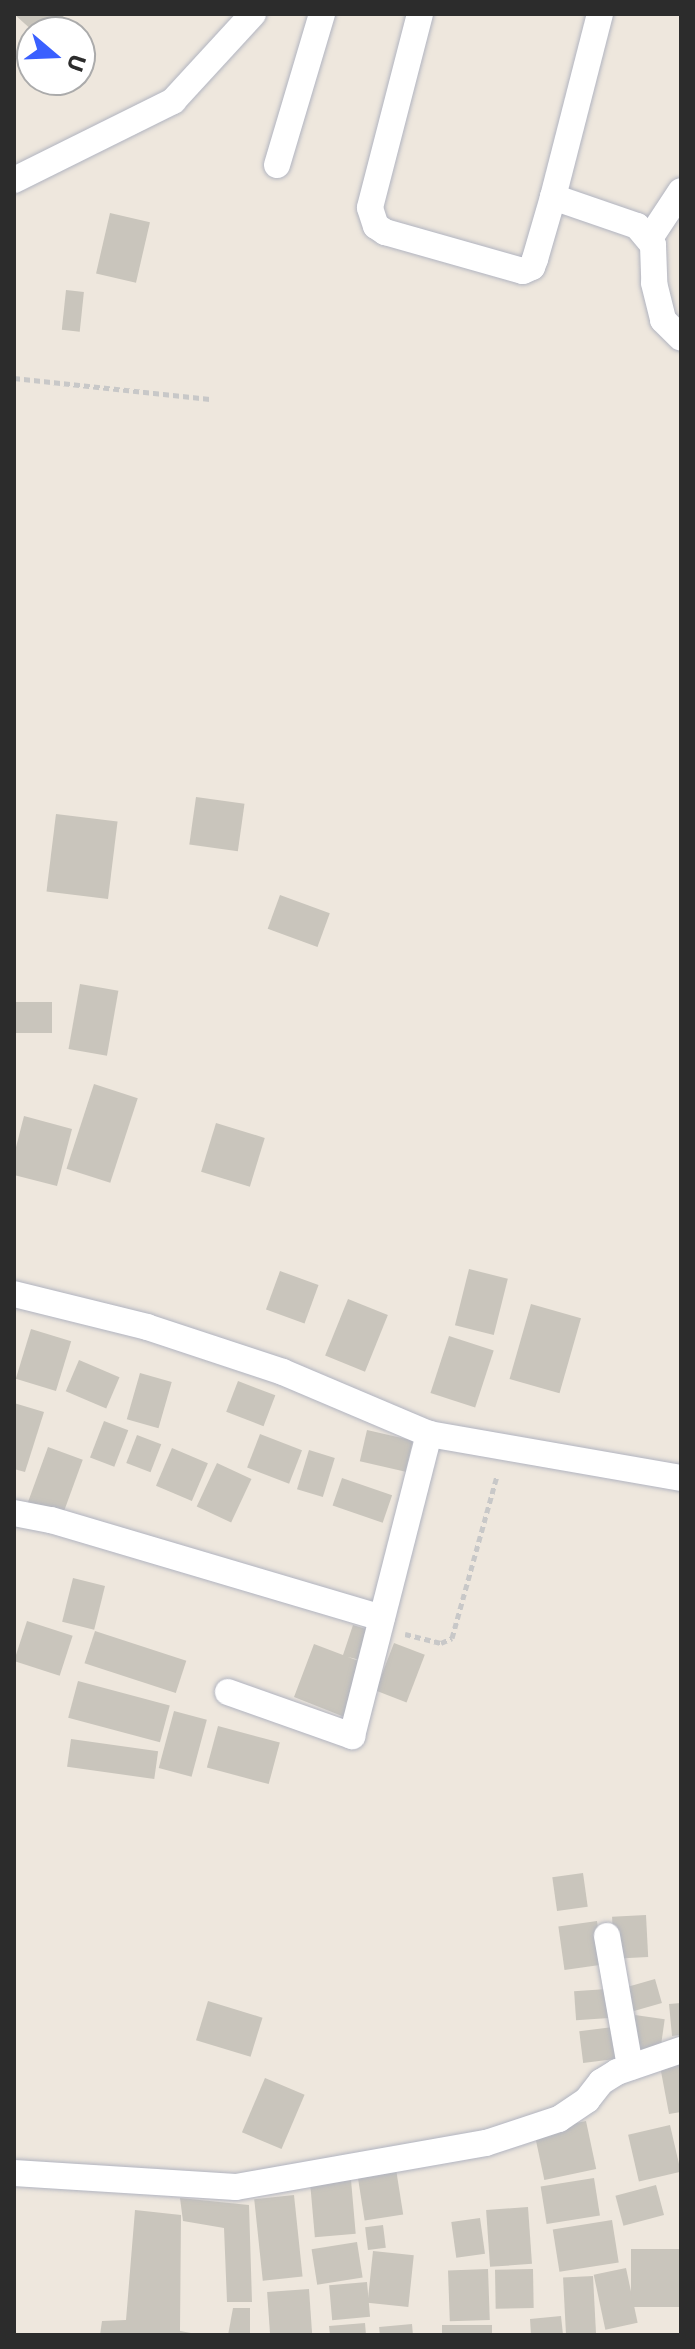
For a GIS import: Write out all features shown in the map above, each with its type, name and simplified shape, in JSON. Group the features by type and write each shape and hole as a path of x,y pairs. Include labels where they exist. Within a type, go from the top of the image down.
{"street":[{"path":"14,180 173,101 253,14"},
{"path":"277,165 322,14"},
{"path":"420,14 370,208 376,226 385,232 523,271 532,267 535,259 600,14"},
{"path":"650,238 681,191"},
{"path":"553,197 637,226 650,238 654,283 663,320 681,338"},
{"path":"14,1294 147,1327 283,1372 429,1434 681,1478"},
{"path":"228,1692 352,1736 429,1434"},
{"path":"14,1513 51,1520 381,1622"},
{"path":"607,1936 630,2067"},
{"path":"14,2173 116,2182 236,2187 486,2143 559,2119 587,2100 601,2082 630,2067 681,2050"}],"path":[{"path":"14,378 210,399"},
{"path":"381,1622 441,1643 452,1638 505,1448"}],"building":[{"path":"14,14 63,16 16,16"},
{"path":"110,213 150,222 136,283 96,273"},
{"path":"66,290 84,292 80,332 62,330"},
{"path":"196,797 245,804 238,851 189,845"},
{"path":"56,814 118,822 108,899 46,891"},
{"path":"280,895 330,913 317,947 268,929"},
{"path":"80,984 118,991 107,1056 69,1049"},
{"path":"16,1002 52,1002 52,1033 16,1033"},
{"path":"94,1084 138,1098 110,1183 66,1169"},
{"path":"24,1116 72,1129 57,1186 14,1175 14,1155"},
{"path":"216,1123 265,1138 250,1187 201,1172"},
{"path":"469,1269 508,1279 494,1335 455,1325"},
{"path":"280,1271 319,1285 305,1324 266,1310"},
{"path":"348,1299 388,1315 365,1372 325,1356"},
{"path":"531,1304 581,1318 559,1393 510,1379"},
{"path":"31,1329 71,1341 56,1391 16,1379"},
{"path":"449,1336 494,1351 475,1408 430,1393"},
{"path":"79,1360 120,1377 106,1408 66,1391"},
{"path":"140,1373 172,1382 158,1428 127,1419"},
{"path":"238,1381 275,1395 264,1426 226,1412"},
{"path":"14,1403 44,1412 25,1472 14,1469"},
{"path":"104,1421 128,1430 114,1467 90,1457"},
{"path":"367,1430 413,1441 406,1472 360,1461"},
{"path":"260,1434 302,1450 289,1484 247,1468"},
{"path":"137,1435 161,1444 151,1472 126,1463"},
{"path":"48,1447 83,1460 62,1516 27,1503"},
{"path":"172,1448 208,1463 192,1501 156,1486"},
{"path":"309,1450 335,1458 323,1497 297,1489"},
{"path":"217,1463 251,1479 231,1523 197,1507"},
{"path":"342,1478 392,1495 383,1523 333,1505"},
{"path":"73,1578 105,1586 94,1630 62,1622"},
{"path":"27,1621 73,1636 60,1676 14,1661"},
{"path":"353,1625 369,1630 360,1660 348,1657 367,1664 347,1718 294,1697 314,1644 343,1655"},
{"path":"95,1631 186,1661 176,1693 84,1663"},
{"path":"394,1643 425,1655 407,1702 376,1691"},
{"path":"78,1681 170,1706 160,1742 68,1718"},
{"path":"174,1711 207,1720 192,1777 159,1768"},
{"path":"218,1726 280,1743 269,1784 207,1768"},
{"path":"71,1739 158,1751 154,1779 67,1767"},
{"path":"583,1873 588,1907 557,1911 552,1877"},
{"path":"646,1915 648,1957 614,1959 612,1917"},
{"path":"597,1921 603,1965 565,1970 558,1926"},
{"path":"655,1979 662,2003 624,2014 618,1990"},
{"path":"607,1989 609,2018 576,2020 574,1991"},
{"path":"208,2001 263,2018 251,2057 196,2040"},
{"path":"681,2003 681,2035 672,2036 669,2004"},
{"path":"635,2015 665,2019 660,2055 630,2051"},
{"path":"613,2027 617,2059 583,2063 579,2031"},
{"path":"681,2062 681,2112 669,2114 660,2066"},
{"path":"265,2078 305,2095 282,2149 242,2132"},
{"path":"586,2121 596,2169 544,2180 534,2132"},
{"path":"670,2125 681,2172 639,2181 628,2135"},
{"path":"396,2169 403,2214 365,2221 357,2175"},
{"path":"594,2178 600,2216 547,2224 541,2186"},
{"path":"351,2180 356,2234 315,2237 310,2184"},
{"path":"656,2185 664,2215 623,2226 615,2196"},
{"path":"294,2195 303,2277 263,2281 254,2199"},
{"path":"180,2198 249,2205 252,2302 227,2302 224,2228 183,2221"},
{"path":"528,2207 532,2264 490,2267 486,2210"},
{"path":"135,2210 181,2215 180,2331 202,2335 100,2335 102,2321 126,2320"},
{"path":"480,2218 485,2254 456,2258 451,2222"},
{"path":"612,2220 619,2262 559,2272 553,2229"},
{"path":"383,2225 386,2248 368,2250 365,2227"},
{"path":"357,2242 363,2278 317,2285 312,2249"},
{"path":"631,2249 681,2249 681,2307 631,2307"},
{"path":"373,2251 414,2255 408,2307 368,2303"},
{"path":"626,2268 638,2323 605,2330 594,2275"},
{"path":"488,2269 490,2320 450,2321 448,2270"},
{"path":"533,2269 534,2308 496,2309 495,2270"},
{"path":"593,2276 596,2335 566,2335 563,2278"},
{"path":"367,2282 370,2317 332,2320 329,2285"},
{"path":"309,2289 312,2335 270,2335 267,2292"},
{"path":"233,2308 250,2308 250,2335 228,2335"},
{"path":"561,2316 563,2335 531,2335 530,2319"},
{"path":"365,2323 366,2335 330,2335 329,2326"},
{"path":"412,2324 413,2335 380,2335 379,2327"},
{"path":"442,2325 492,2325 492,2335 442,2335"}]}
